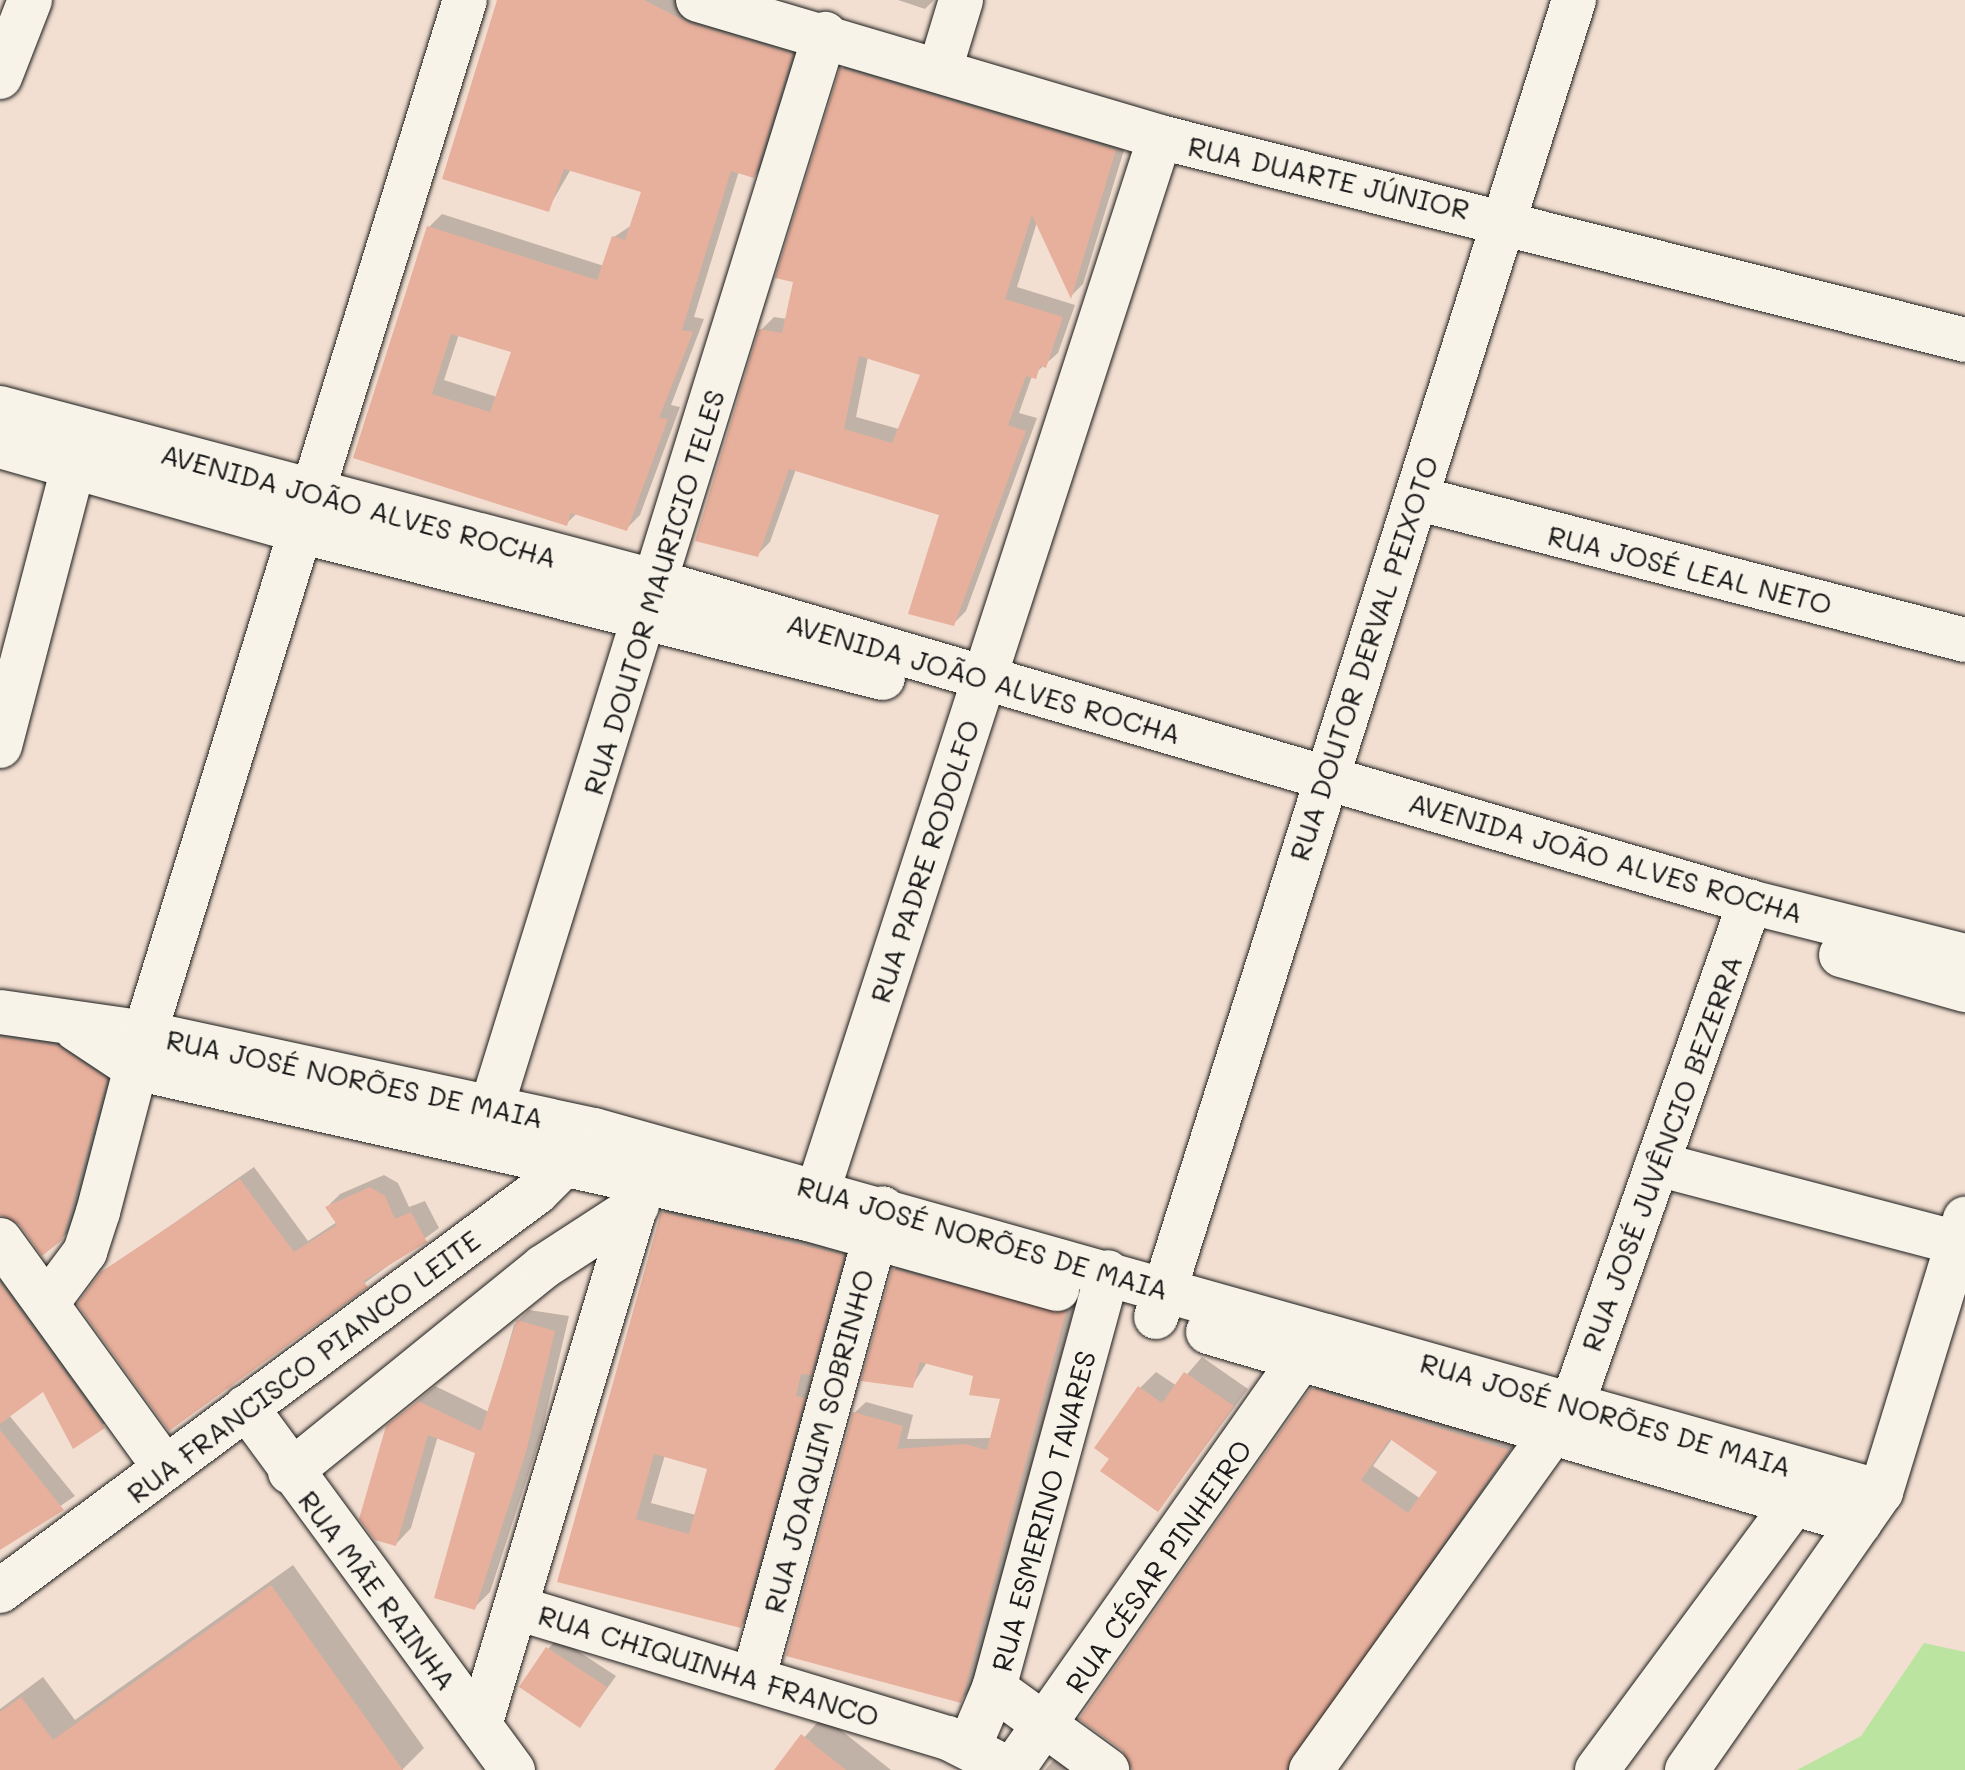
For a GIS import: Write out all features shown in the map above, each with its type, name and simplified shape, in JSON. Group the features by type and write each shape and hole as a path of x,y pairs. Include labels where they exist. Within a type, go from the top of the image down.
{"street":[{"path":"0,77 30,0"},
{"path":"47,1303 85,1252 140,1051 309,514 465,0"},
{"name":"RUA DUARTE JÚNIOR","path":"698,0 809,20 1160,137 1502,219 1965,340"},
{"path":"941,66 961,0"},
{"name":"RUA DOUTOR DERVAL PEIXOTO","path":"1158,1303 1319,787 1416,498 1502,219 1574,0"},
{"name":"RUA DOUTOR MAURICIO TELES","path":"478,1149 652,600 809,20"},
{"name":"RUA PADRE RODOLFO","path":"813,1203 1160,137"},
{"name":"AVENIDA JOÃO ALVES ROCHA","path":"0,408 77,449 309,514 652,600 1319,787 1746,914 1965,990"},
{"name":"AVENIDA JOÃO ALVES ROCHA","path":"0,446 77,449"},
{"path":"0,746 77,449"},
{"name":"RUA JOSÉ LEAL NETO","path":"1416,498 1965,640"},
{"name":"AVENIDA JOÃO ALVES ROCHA","path":"1746,914 1965,956"},
{"name":"RUA JOSÉ JUVÊNCIO BEZERRA","path":"1311,1770 1563,1419 1746,914"},
{"name":"RUA JOSÉ NORÕES DE MAIA","path":"0,1012 74,1028 140,1051 478,1149 566,1166 640,1193 813,1203"},
{"name":"RUA JOSÉ NORÕES DE MAIA","path":"140,1051 492,1106 594,1130 813,1203 1563,1419 1786,1506 1870,1507"},
{"name":"RUA FRANCISCO PIANCO LEITE","path":"0,1591 566,1166 594,1130"},
{"path":"1657,1164 1962,1235 1870,1507 1687,1770"},
{"path":"290,1472 543,1267 640,1193"},
{"path":"520,1609 640,1193"},
{"name":"RUA JOAQUIM SOBRINHO","path":"754,1676 879,1221"},
{"path":"0,1240 165,1468"},
{"name":"RUA ESMERINO TAVARES","path":"969,1747 994,1688 1104,1287"},
{"name":"RUA JOSÉ NORÕES DE MAIA","path":"1158,1303 1300,1360 1819,1476 1870,1507"},
{"name":"RUA CÉSAR PINHEIRO","path":"1011,1770 1046,1727 1300,1360"},
{"name":"RUA MÃE RAINHA","path":"246,1407 290,1472 513,1770"},
{"path":"1597,1770 1786,1506 1819,1476"},
{"name":"RUA CHIQUINHA FRANCO","path":"480,1725 520,1609 754,1676 969,1747 1011,1770"},
{"path":"994,1688 1107,1770"}],"green space":[{"path":"1924,1643 1965,1652 1965,1770 1797,1770 1861,1736"}],"building":[{"path":"497,0 644,0 691,24 793,54 754,178 731,171 682,330 693,332 659,418 668,419 627,531 571,513 567,526 353,458 427,226 597,280 612,236 625,240 641,192 564,169 549,212 442,179","holes":["451,334 511,352 490,412 432,394"]},
{"path":"840,68 1116,150 1071,299 1032,215 1005,299 1063,317 1046,368 1040,366 1036,379 1026,376 1008,425 1026,431 954,626 908,614 939,515 789,469 758,557 695,541 759,329 782,333 793,282 775,278","holes":["859,356 920,375 892,443 844,429"]},
{"path":"0,1037 58,1046 107,1079 62,1240 42,1256 20,1225 0,1215"},
{"path":"240,1179 294,1252 337,1225 325,1207 370,1187 385,1196 395,1219 411,1212 427,1242 363,1281 368,1287 169,1431 77,1304 101,1272"},
{"path":"661,1212 844,1255 811,1375 801,1374 796,1396 805,1398 741,1628 557,1582","holes":["654,1454 707,1469 689,1534 636,1519"]},
{"path":"892,1269 1066,1312 961,1703 786,1656 853,1412 903,1426 897,1449 965,1444 987,1450 1000,1399 969,1395 973,1376 920,1362 913,1388 861,1381"},
{"path":"0,1283 105,1428 73,1449 43,1392 0,1424"},
{"path":"517,1320 555,1331 526,1452 475,1610 434,1598 475,1453 428,1435 396,1546 375,1540 359,1519 386,1426 418,1401 481,1431"},
{"path":"1184,1372 1234,1406 1158,1512 1100,1471 1109,1459 1094,1448 1138,1386 1162,1403"},
{"path":"1311,1388 1509,1450 1286,1770 1132,1770 1122,1750 1079,1719","holes":["1390,1439 1437,1472 1408,1513 1361,1480"]},
{"path":"0,1430 64,1510 0,1550"},
{"path":"271,1585 403,1770 0,1770 0,1712 21,1697 53,1740"},
{"path":"546,1647 607,1687 580,1728 519,1687"},
{"path":"801,1734 846,1770 774,1770"}]}
